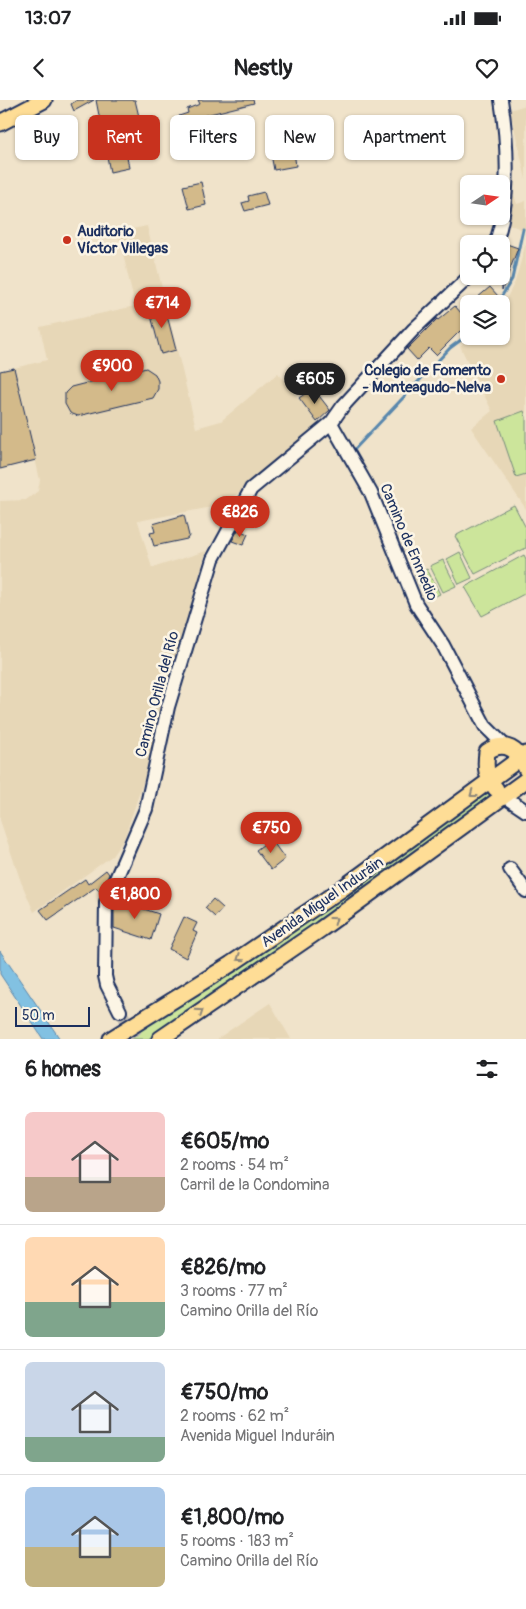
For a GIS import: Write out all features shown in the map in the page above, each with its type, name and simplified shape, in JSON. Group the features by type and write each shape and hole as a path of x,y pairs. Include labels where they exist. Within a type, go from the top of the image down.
{"main road":[{"path":"0,124 39,102"},
{"path":"505,796 490,782 485,769 486,752 495,746 504,745 524,760"},
{"name":"Avenida Miguel Induráin","path":"115,1037 232,964 524,760"},
{"name":"Avenida Miguel Induráin","path":"160,1039 322,929 526,780"}],"street":[{"path":"497,235 506,172 507,142 501,100"},
{"name":"Camino Orilla del Río","path":"120,1011 107,985 105,976 106,902 146,810 168,707 213,559 251,489 331,423 342,406 414,329 460,285"},
{"name":"Camino de Enmedio","path":"331,423 372,493 416,604 443,646 485,726"},
{"path":"485,726 504,745"},
{"path":"485,726 486,752"},
{"path":"505,796 526,811"},
{"path":"510,869 526,891"}],"shaded area":[{"path":"526,105 526,179 510,110"},
{"path":"511,187 517,204 526,201 526,231 510,225"},
{"path":"147,226 196,428 221,421 278,373 321,427 241,492 212,507 138,521 152,568 206,551 152,755 124,839 112,856 34,912 21,882 0,820 0,501 26,500 38,491 40,480 14,368 47,360 40,327 135,306 118,232"},
{"name":"Colegio de Fomento - Monteagudo-Nelva","path":"526,243 526,509 471,428 492,411 460,346 510,345 510,295 508,295 515,282"},
{"path":"270,1003 291,1039 217,1039 252,1015"}],"green space":[{"path":"524,411 526,417 526,474 516,477 497,421"},
{"path":"514,505 526,528 526,548 475,574 455,536"},
{"path":"460,552 472,578 459,584 447,559"},
{"path":"524,555 526,559 526,593 482,616 465,587"},
{"path":"443,560 456,586 443,592 430,566"},
{"path":"427,569 440,594 427,600 415,575"},
{"path":"490,790 494,796 309,929 148,1039 133,1039 130,1035 228,976 376,873"}],"water":[{"path":"0,951 60,1039 43,1039 0,974"}],"building":[{"path":"77,100 94,100 74,111 71,104"},
{"path":"96,100 135,100 139,115 99,115"},
{"path":"198,100 253,100 254,103 206,115 182,115 188,113 187,109 200,104"},
{"path":"108,160 128,160 129,168 110,172"},
{"path":"272,160 295,160 296,166 274,170"},
{"path":"201,182 206,205 189,209 183,186"},
{"path":"264,192 268,205 245,211 242,203 249,201 248,196"},
{"path":"510,245 518,248 510,269"},
{"path":"490,287 497,295 481,295"},
{"path":"164,304 176,350 161,354 149,308"},
{"path":"455,306 460,312 460,331 436,355 429,348 417,360 407,349"},
{"path":"14,368 36,460 0,469 0,371"},
{"path":"146,368 155,374 158,381 158,389 153,398 78,416 70,413 65,404 65,393 71,387 102,379 101,374 114,371 116,376"},
{"path":"313,388 330,410 317,422 299,398"},
{"path":"184,515 189,536 187,539 154,546 150,533 155,532 153,524"},
{"path":"238,530 248,534 243,545 232,541"},
{"path":"271,839 285,859 271,870 256,850"},
{"path":"106,870 109,874 101,893 96,887 48,920 40,910 85,879 88,884"},
{"path":"213,899 223,908 215,917 205,908"},
{"path":"117,900 159,914 151,940 114,928 114,911"},
{"path":"184,917 197,923 193,931 197,933 186,958 169,949"}],"waterway":[{"path":"502,295 512,279 523,229"},
{"path":"353,451 450,348 460,341"}],"tunnel":[{"path":"120,1011 138,1039"}],"place":[{"name":"Auditorio Víctor Villegas","path":"67,240"},
{"name":"Colegio de Fomento - Monteagudo-Nelva","path":"501,379"}]}
